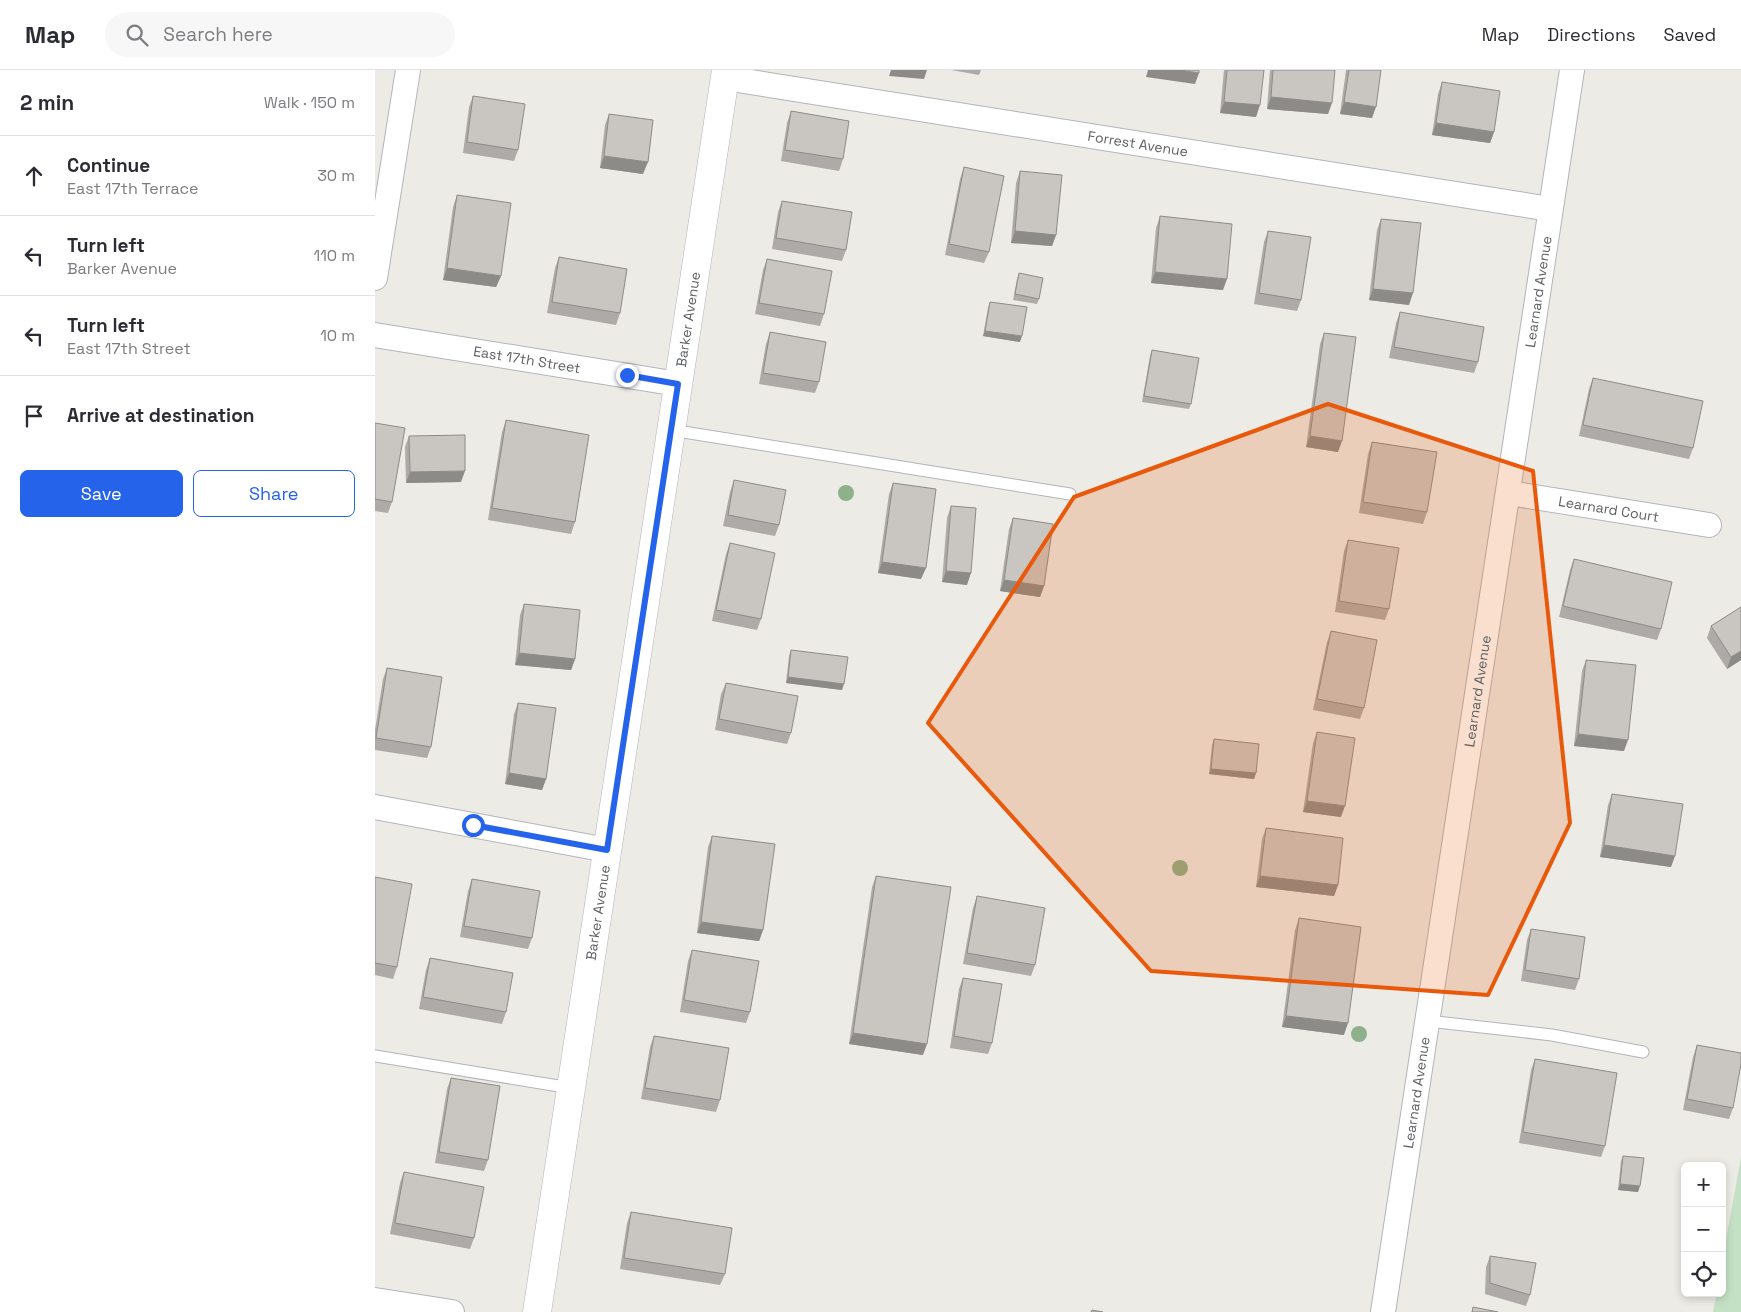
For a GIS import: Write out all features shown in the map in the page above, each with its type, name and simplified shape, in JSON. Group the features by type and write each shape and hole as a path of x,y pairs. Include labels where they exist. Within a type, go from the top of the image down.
{"street":[{"path":"375,278 408,70"},
{"name":"Learnard Avenue","path":"1383,1312 1429,1020 1572,70"},
{"name":"Forrest Avenue","path":"725,74 1550,209"},
{"name":"Barker Avenue","path":"537,1312 725,74"},
{"name":"East 17th Street","path":"375,335 678,384"},
{"name":"Learnard Court","path":"1509,493 1709,525"},
{"path":"375,807 607,850"},
{"path":"375,1300 452,1312"}],"lane":[{"path":"671,430 1070,494"},
{"path":"1429,1020 1552,1035 1643,1052"},
{"path":"375,1056 571,1088"}],"highlighted area":[{"path":"1328,404 1533,471 1570,823 1488,995 1151,971 928,723 1074,497"}],"green space":[{"path":"1741,1157 1741,1312 1713,1312 1716,1297 1726,1297 1726,1240"}],"building":[{"path":"1180,70 1199,70 1199,73"},
{"path":"1227,70 1264,70 1260,105 1224,102"},
{"path":"1273,70 1335,70 1332,103 1271,97"},
{"path":"1349,70 1381,70 1376,107 1344,102"},
{"path":"1442,82 1500,91 1494,132 1436,123"},
{"path":"473,96 525,104 518,150 467,142"},
{"path":"791,111 849,121 843,159 785,150"},
{"path":"609,114 653,120 648,162 604,156"},
{"path":"964,167 1004,176 989,252 949,244"},
{"path":"1020,171 1062,175 1056,235 1015,231"},
{"path":"457,195 511,203 501,276 447,268"},
{"path":"782,201 852,212 846,250 776,238"},
{"path":"1160,216 1232,224 1227,279 1155,272"},
{"path":"1381,219 1421,223 1413,293 1373,289"},
{"path":"1268,231 1311,237 1301,300 1259,293"},
{"path":"559,257 627,269 620,313 552,302"},
{"path":"767,259 832,271 824,314 759,303"},
{"path":"1019,273 1043,278 1039,299 1015,294"},
{"path":"990,302 1027,307 1022,336 985,331"},
{"path":"1400,312 1484,327 1478,362 1394,347"},
{"path":"770,332 826,342 819,382 763,373"},
{"path":"1324,333 1356,337 1342,441 1310,436"},
{"path":"1152,350 1199,358 1191,404 1144,396"},
{"path":"1593,378 1703,401 1693,448 1583,425"},
{"path":"506,420 589,435 575,522 492,508"},
{"path":"375,423 405,428 392,502 375,499"},
{"path":"465,435 465,471 410,472 409,436"},
{"path":"1372,442 1437,452 1427,512 1363,502"},
{"path":"734,480 786,490 779,525 728,515"},
{"path":"893,483 936,489 926,568 882,562"},
{"path":"951,506 976,508 971,573 946,571"},
{"path":"1013,518 1053,524 1044,586 1004,580"},
{"path":"1348,540 1399,548 1389,609 1339,601"},
{"path":"730,543 775,553 761,619 716,610"},
{"path":"1574,559 1672,582 1661,629 1563,606"},
{"path":"524,604 580,610 575,659 519,653"},
{"path":"1741,607 1741,651 1731,657 1711,626"},
{"path":"1331,631 1377,640 1364,708 1317,699"},
{"path":"791,650 848,657 844,684 788,677"},
{"path":"1586,660 1636,665 1628,740 1578,734"},
{"path":"387,668 442,677 431,747 376,738"},
{"path":"726,683 798,696 791,733 719,719"},
{"path":"518,703 556,708 546,779 509,773"},
{"path":"1317,732 1355,738 1345,806 1307,801"},
{"path":"1214,739 1259,744 1256,773 1211,769"},
{"path":"1612,794 1683,804 1675,856 1604,845"},
{"path":"1266,828 1343,838 1338,885 1260,876"},
{"path":"712,836 775,844 763,930 701,922"},
{"path":"876,876 951,887 927,1044 853,1033"},
{"path":"375,877 412,884 397,967 375,963"},
{"path":"472,879 540,891 532,938 464,926"},
{"path":"977,896 1045,908 1035,965 967,953"},
{"path":"1299,918 1361,927 1348,1023 1286,1016"},
{"path":"1531,929 1585,937 1579,979 1525,970"},
{"path":"692,950 759,961 750,1012 684,1000"},
{"path":"430,958 513,973 506,1012 423,997"},
{"path":"963,978 1002,984 992,1043 954,1036"},
{"path":"654,1036 729,1048 720,1100 645,1088"},
{"path":"1697,1045 1741,1053 1741,1064 1733,1108 1687,1099"},
{"path":"1535,1059 1617,1073 1605,1146 1523,1132"},
{"path":"451,1078 500,1086 488,1160 439,1152"},
{"path":"1623,1156 1644,1158 1640,1186 1620,1184"},
{"path":"404,1172 484,1187 474,1238 395,1223"},
{"path":"631,1212 732,1228 725,1274 624,1258"},
{"path":"1490,1256 1536,1263 1530,1295 1490,1283"},
{"path":"1473,1307 1498,1312 1472,1312"}],"route":[{"path":"473,825 607,850 678,384 627,375"}]}
